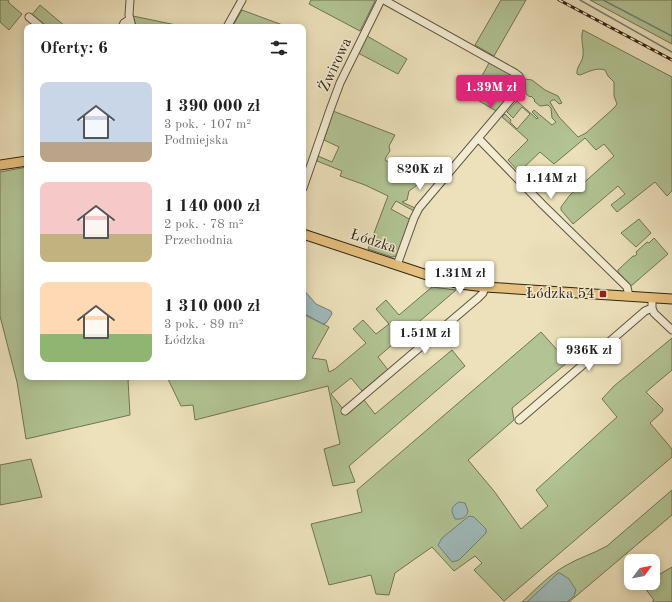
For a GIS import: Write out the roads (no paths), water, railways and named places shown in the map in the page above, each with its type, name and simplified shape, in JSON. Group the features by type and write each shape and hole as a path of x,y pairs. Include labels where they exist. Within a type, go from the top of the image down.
{"main road":[{"path":"0,166 24,161"},
{"name":"Łódzka","path":"306,235 445,281 485,287 672,299"}],"street":[{"path":"130,0 131,24"},
{"path":"229,24 242,0"},
{"path":"383,0 514,72 519,76 521,82 520,88 517,92 419,208 397,265"},
{"name":"Żwirowa","path":"306,179 340,83 383,0"},
{"path":"29,17 37,24"},
{"path":"124,24 130,19"},
{"path":"478,138 543,205 627,287 629,296"},
{"path":"345,411 481,296 485,287"},
{"path":"652,298 652,308 654,312 672,330"},
{"path":"519,420 645,311 652,308"}],"water":[{"path":"306,292 316,304 331,311 332,314 326,323 323,324 306,315"},
{"path":"459,502 465,503 468,511 464,518 455,519 452,509"},
{"path":"469,516 474,517 486,529 486,533 459,560 452,562 438,545 442,538"},
{"path":"558,573 569,579 576,590 574,596 567,602 527,602"}],"waterway":[{"path":"580,0 672,52"},
{"path":"603,0 672,36"}],"railway":[{"path":"559,0 672,60"}],"place":[{"name":"Łódzka 54","path":"603,294"}]}
